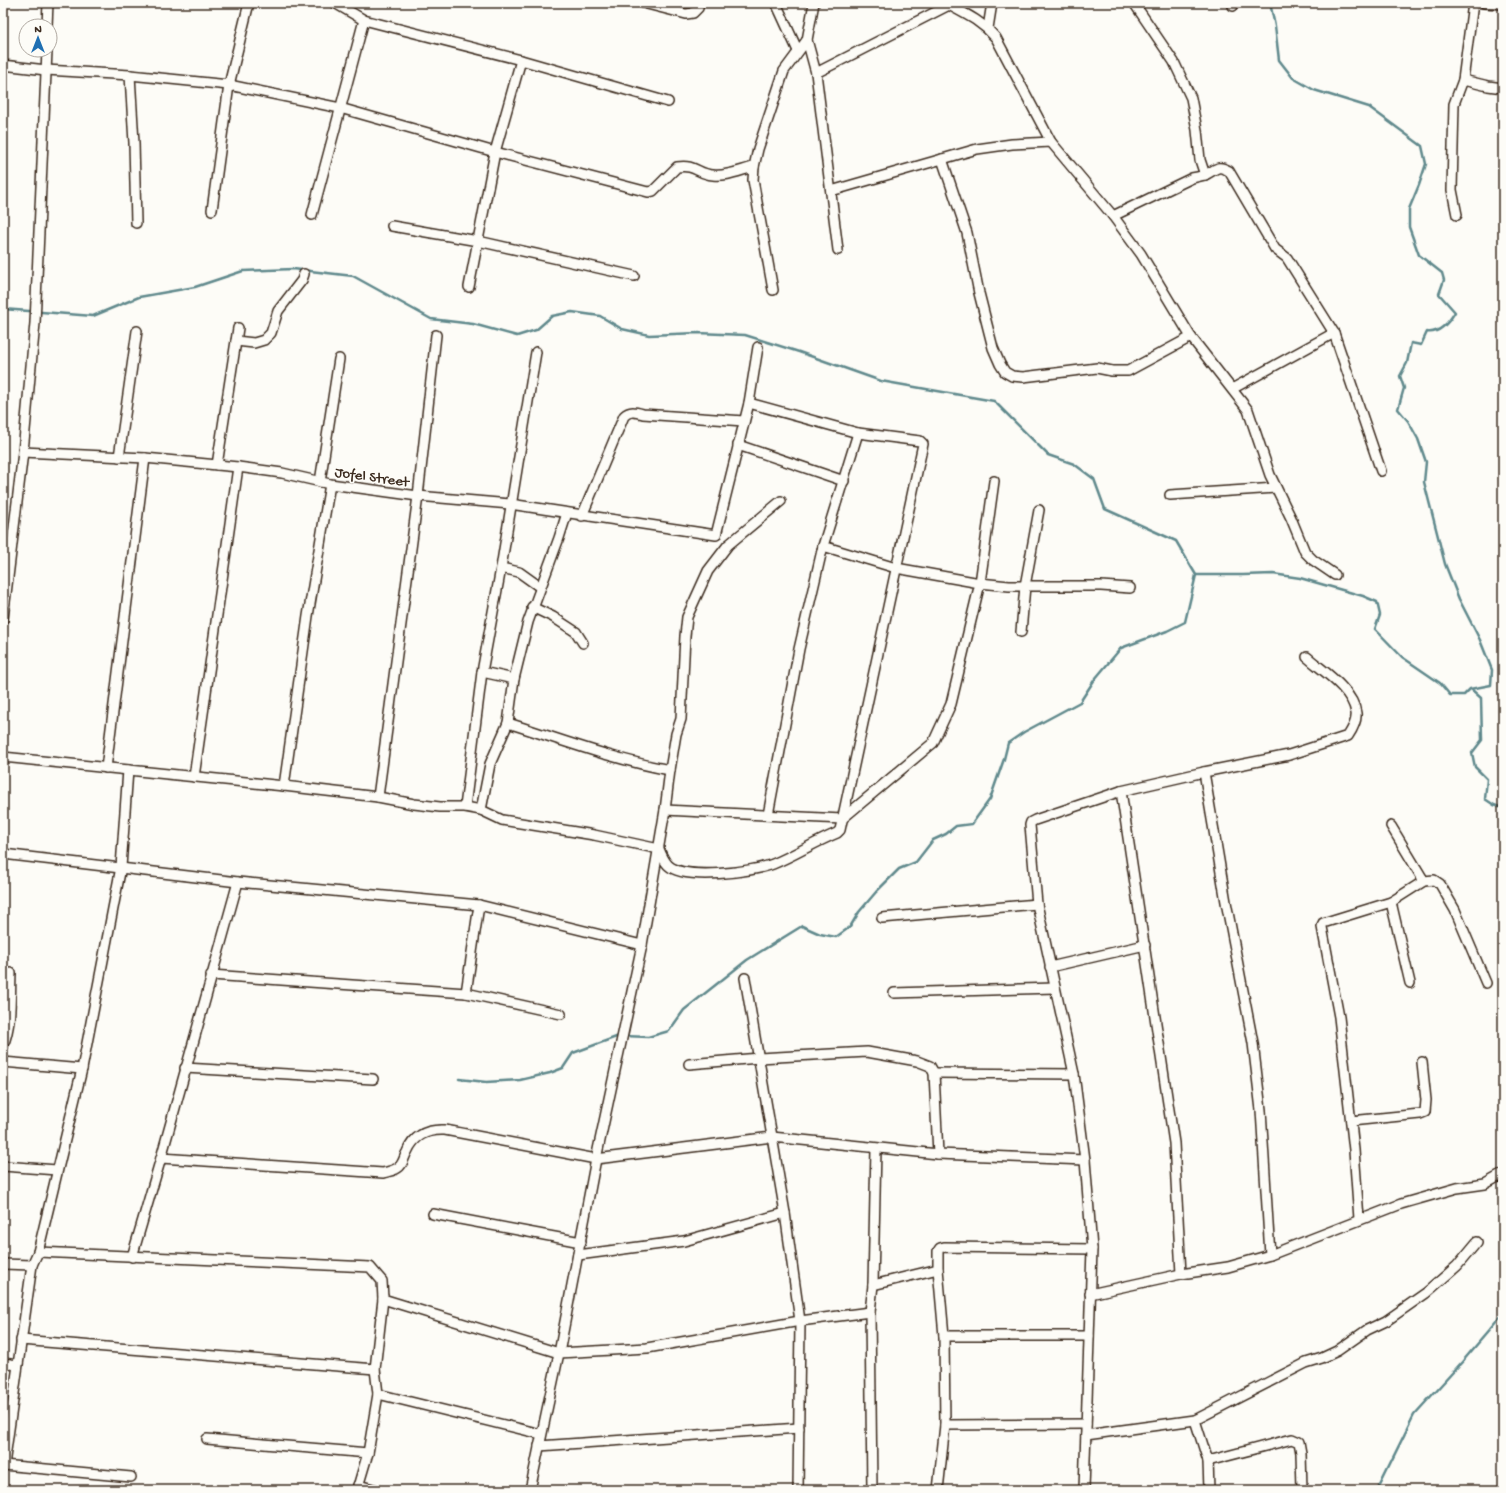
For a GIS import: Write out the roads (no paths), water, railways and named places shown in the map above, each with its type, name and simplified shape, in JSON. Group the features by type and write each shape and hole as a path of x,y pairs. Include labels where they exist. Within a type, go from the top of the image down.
{"street":[{"path":"48,3 48,18"},
{"path":"212,210 229,86 249,3"},
{"path":"335,3 364,20 521,60 668,102"},
{"path":"643,3 686,14 693,13 698,8 699,3"},
{"path":"776,3 798,51"},
{"path":"814,3 807,40 816,73 838,250"},
{"path":"988,28 992,3"},
{"path":"1134,3 1174,62 1191,98 1197,130 1200,160 1204,175"},
{"path":"1457,215 1452,190 1454,104 1463,80 1473,3"},
{"path":"1484,3 1503,4"},
{"path":"816,73 951,4 988,28 996,38 1051,142 1113,216 1141,254 1191,337 1248,410 1270,475 1292,518 1305,552 1313,560 1336,575"},
{"path":"312,215 364,20"},
{"path":"773,290 753,180 754,167 758,149 784,71 807,40"},
{"path":"3,619 23,452 35,323 47,58"},
{"path":"469,287 495,152 521,60"},
{"path":"3,65 46,70 130,75 229,86 340,108 495,152 648,192 653,191 677,167 692,167 704,174 715,176 754,167"},
{"path":"130,75 134,143 136,224"},
{"path":"1463,80 1503,88"},
{"path":"831,191 977,149 1012,144 1051,142"},
{"path":"942,159 967,233 979,293 993,348 1000,364 1008,374 1023,377 1097,368 1112,371 1128,371 1191,337"},
{"path":"1113,216 1192,178 1204,175 1217,168 1223,168 1228,171 1275,249 1287,258 1334,333 1381,471"},
{"path":"392,226 478,241 634,276"},
{"path":"236,341 254,343 264,340 271,333 278,311 302,280 304,274"},
{"path":"217,465 238,328"},
{"path":"119,457 137,331"},
{"path":"1232,390 1334,333"},
{"path":"378,797 418,496 436,335"},
{"path":"758,347 749,403 738,445 844,481"},
{"path":"465,807 482,672 501,568 510,504 536,352"},
{"path":"320,482 339,359"},
{"path":"3,757 284,786 378,797 414,804 465,807 481,810 502,820 594,835 659,849 668,865 687,873 718,874 742,872 772,865 837,833 840,830 923,444 920,441 858,433 749,403"},
{"path":"582,516 624,416 628,412 744,421"},
{"path":"768,816 799,649 822,546 844,481 858,433"},
{"name":"Jofel Street","path":"23,452 145,458 238,467 282,473 330,484 418,496 510,504 716,535 738,445"},
{"path":"106,768 145,458"},
{"path":"194,777 238,467"},
{"path":"665,810 842,819 933,743 951,704 980,583 994,482"},
{"path":"284,786 308,616 330,484"},
{"path":"1170,495 1276,488"},
{"path":"530,1490 559,1353 616,1060 642,945 659,849 676,734 681,719 687,617 708,570 728,545 781,500"},
{"path":"1021,632 1025,586 1039,510"},
{"path":"481,810 490,764 508,723 514,679 532,607 559,538 566,513"},
{"path":"822,546 896,568 980,583 1025,586 1101,586 1130,588"},
{"path":"501,568 519,572 540,587"},
{"path":"532,607 576,632 583,643"},
{"path":"1084,1490 1092,1249 1085,1160 1074,1074 1037,904 1030,825 1031,822 1121,791 1289,755 1348,736 1353,729 1357,714 1354,705 1345,690 1307,657"},
{"path":"482,672 514,679"},
{"path":"508,723 649,767 670,770"},
{"path":"128,770 121,867 82,1070 38,1252 32,1265 3,1465 131,1477"},
{"path":"1204,772 1226,902 1253,1042 1261,1110 1270,1255"},
{"path":"1121,791 1174,1143 1182,1274"},
{"path":"1391,826 1424,881"},
{"path":"3,854 238,882 479,905 642,945"},
{"path":"1359,1219 1351,1121 1339,1017 1322,927 1323,923 1391,902 1424,881 1434,880 1440,884 1455,910 1486,983"},
{"path":"132,1257 238,882"},
{"path":"1391,902 1410,983"},
{"path":"882,918 1037,904"},
{"path":"466,993 479,905"},
{"path":"1050,967 1145,945"},
{"path":"3,1045 6,1038 9,1014 11,973"},
{"path":"211,975 466,993 561,1014"},
{"path":"745,978 785,1213 800,1321 798,1490"},
{"path":"894,993 1055,988"},
{"path":"690,1064 759,1058 867,1052 917,1061 930,1066 934,1072 938,1154"},
{"path":"3,1062 82,1070"},
{"path":"1351,1121 1420,1114 1425,1112 1426,1100 1422,1062"},
{"path":"185,1068 373,1079"},
{"path":"934,1072 1074,1074"},
{"path":"161,1158 383,1173 396,1169 402,1164 409,1147 415,1139 425,1132 435,1129 596,1159 772,1137 876,1149 938,1154 1085,1160"},
{"path":"872,1490 870,1312 873,1285 876,1149"},
{"path":"3,1166 58,1170"},
{"path":"1090,1294 1182,1274 1228,1266 1270,1255 1359,1219 1401,1204 1457,1188 1485,1184 1503,1174"},
{"path":"578,1255 684,1241 785,1213"},
{"path":"433,1214 581,1242"},
{"path":"1086,1435 1195,1420 1306,1363 1337,1351 1367,1330 1386,1321 1426,1293 1457,1266 1477,1242"},
{"path":"938,1490 945,1425 944,1336 938,1269 938,1251 940,1248 944,1247 1092,1249"},
{"path":"38,1252 370,1267 382,1281 383,1299 375,1369 378,1394 368,1453 358,1488 377,1490"},
{"path":"3,1264 32,1265"},
{"path":"873,1285 938,1269"},
{"path":"383,1299 559,1353 647,1348 800,1321 870,1312"},
{"path":"944,1336 1089,1336"},
{"path":"21,1340 375,1369"},
{"path":"3,1363 17,1365"},
{"path":"378,1394 541,1434"},
{"path":"1195,1420 1208,1461 1208,1490"},
{"path":"945,1425 1086,1424"},
{"path":"539,1446 799,1428"},
{"path":"207,1439 368,1453"},
{"path":"1208,1461 1292,1439 1298,1442 1301,1453 1302,1490"}],"waterway":[{"path":"1196,575 1273,574 1300,578 1363,596 1377,602 1380,615 1375,629 1402,657 1440,683 1450,695 1464,695 1470,689 1491,685 1492,670 1480,640 1459,599 1445,564 1424,482 1426,462 1418,439 1408,421 1398,409 1404,388 1400,376 1407,363 1411,343 1421,345 1427,332 1440,329 1450,320 1455,312 1439,294 1444,280 1442,273 1419,255 1409,227 1409,209 1426,164 1422,146 1369,107 1314,90 1293,78 1279,60 1275,26 1270,3"},
{"path":"3,309 93,316 139,297 195,287 243,271 293,269 353,276 431,319 473,324 517,336 536,330 552,316 572,312 600,316 622,329 649,335 698,333 745,335 881,381 994,401 1048,455 1074,464 1094,479 1105,509 1176,541 1196,575 1185,622 1167,631 1121,648 1095,679 1080,702 1024,732 1008,743 990,799 972,824 956,826 946,834 933,840 916,862 899,869 859,912 850,927 836,937 820,934 802,926 747,960 684,1010 669,1031 648,1037 624,1036"},
{"path":"1471,689 1481,698 1482,740 1472,753 1475,767 1487,779 1485,799 1494,805 1503,808"},
{"path":"459,1079 486,1082 520,1080 550,1073 563,1068 573,1053 619,1036"},
{"path":"1377,1490 1414,1415 1503,1314"}]}
